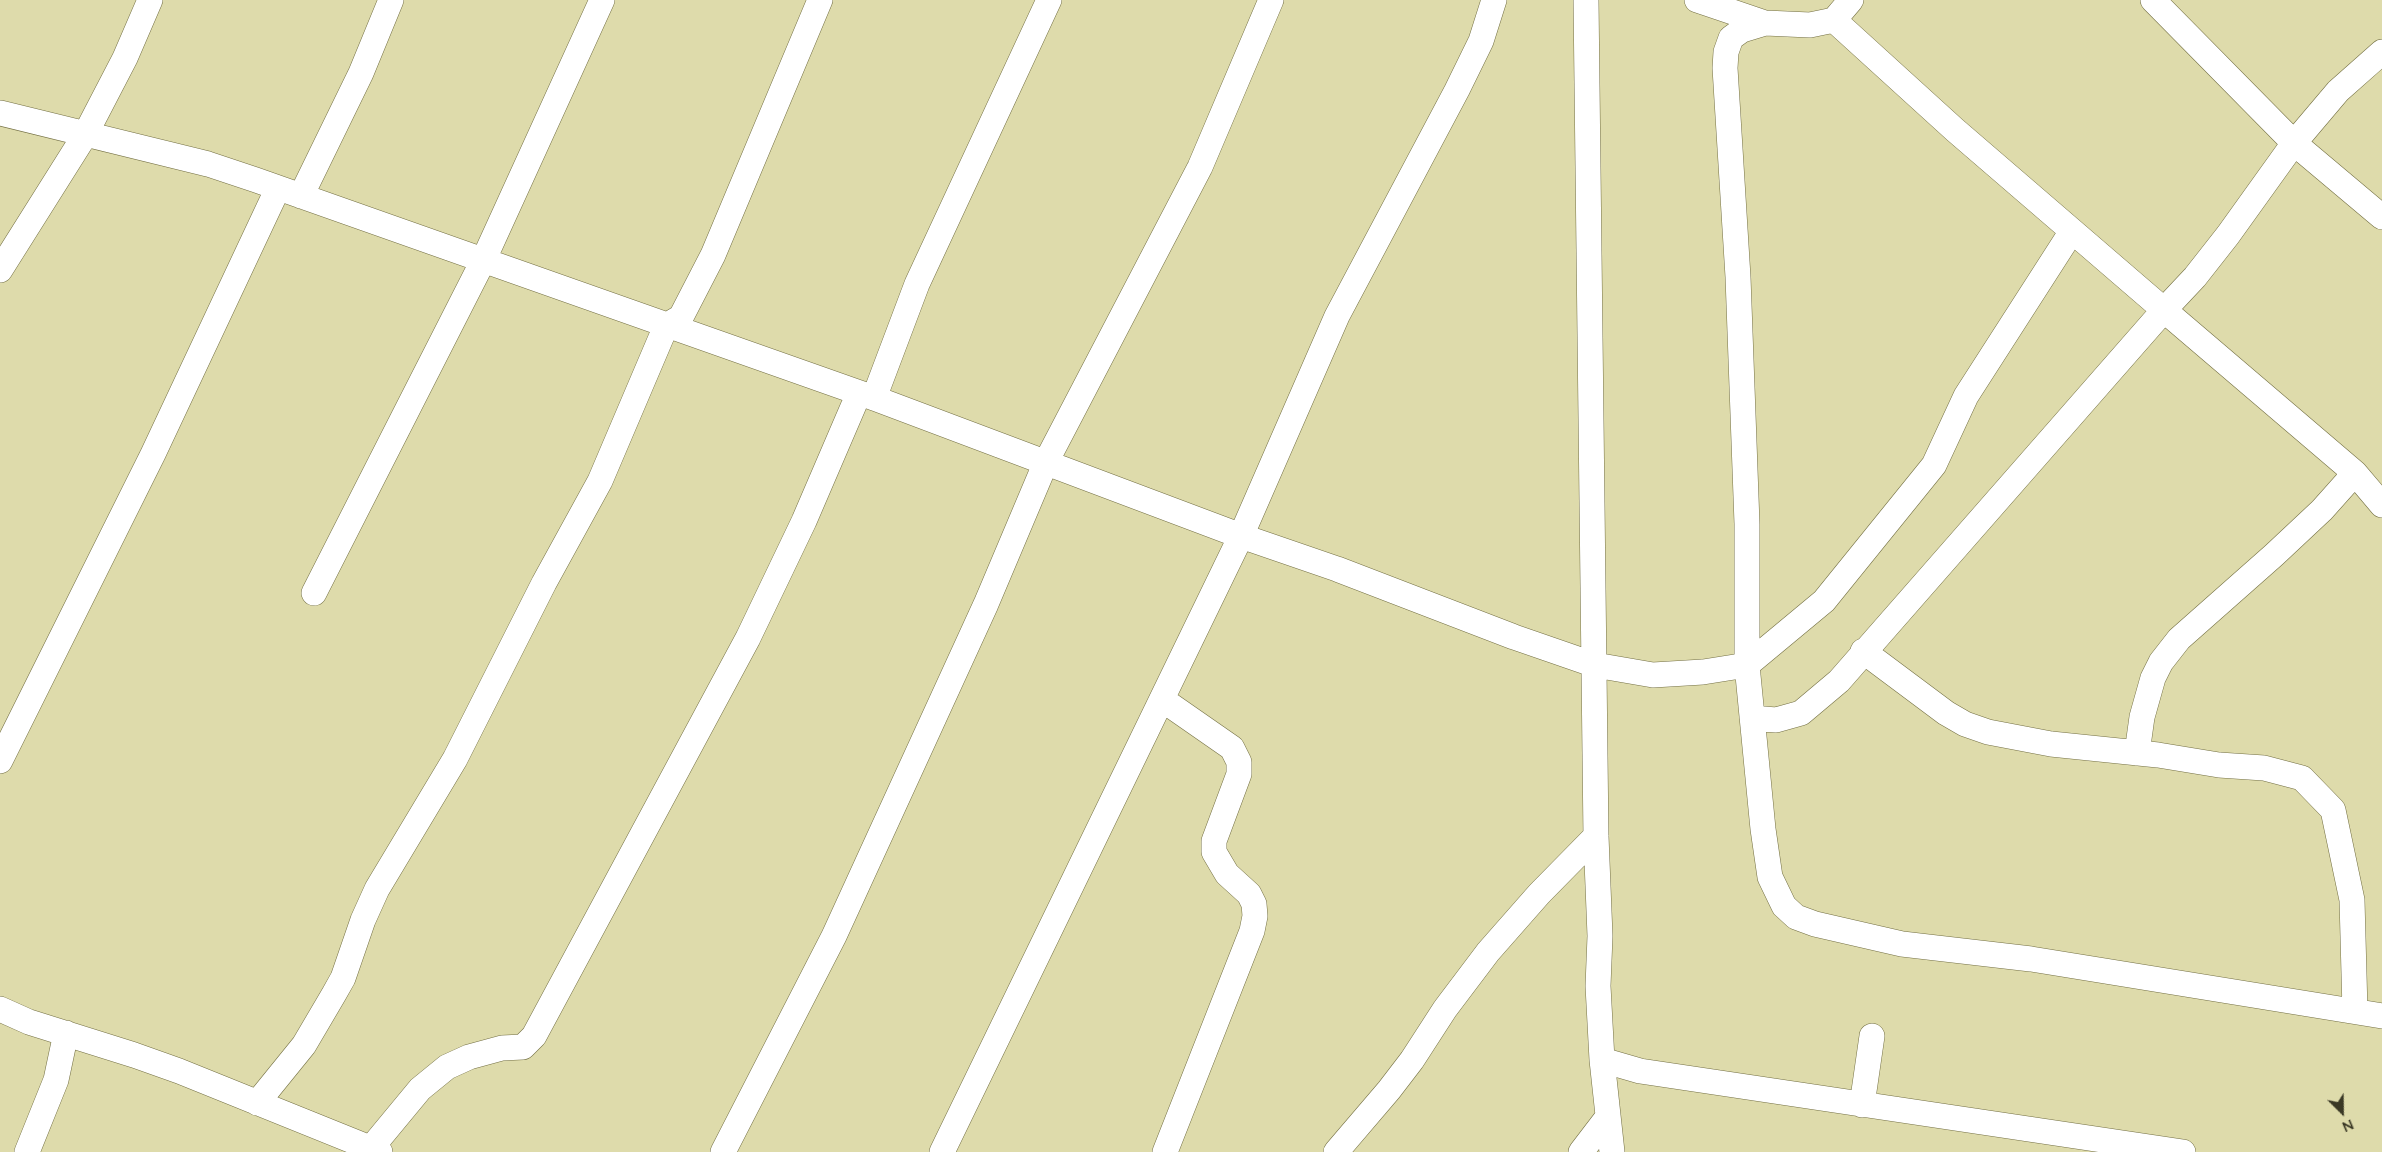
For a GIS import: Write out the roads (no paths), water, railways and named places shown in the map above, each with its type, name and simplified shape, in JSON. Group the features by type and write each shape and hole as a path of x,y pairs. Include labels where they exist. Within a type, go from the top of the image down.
{"street":[{"path":"0,270 85,135 125,58 150,0"},
{"path":"0,761 153,454 290,192 361,73 390,0"},
{"path":"314,593 484,259 602,0"},
{"path":"258,1103 304,1045 343,978 363,920 377,889 455,759 544,582 600,481 666,326 681,317 713,255 820,0"},
{"path":"0,1009 66,1034 134,1055 376,1150 420,1089 447,1067 478,1054 502,1048 523,1047 534,1036 748,638 867,396 1049,0"},
{"path":"723,1152 834,936 986,604 1046,462 1200,167 1271,0"},
{"path":"942,1152 1242,536 1337,316 1481,41 1494,0"},
{"path":"1586,0 1596,836 1600,936 1598,986 1602,1060 1612,1152"},
{"path":"1706,3 1765,22 1810,26 1834,20 1851,0"},
{"path":"2153,0 2294,143 2382,217"},
{"path":"1706,3 1723,15 1731,38"},
{"path":"1834,20 1955,130 2355,473 2382,505"},
{"path":"1765,22 1742,30 1731,38 1726,52 1725,82 1739,297 1747,524 1747,665 1770,877 1784,906 1796,917 1839,930 1902,944 2031,959 2382,1016"},
{"path":"1752,718 1776,720 1801,713 1839,681 1863,651 2195,277 2228,235 2294,143 2338,91 2382,52"},
{"path":"0,113 208,164 484,259 666,326 867,396 1242,536 1346,572 1514,637 1595,665 1653,675 1704,672 1747,665 1824,601 1934,465 1966,396 2072,231"},
{"path":"2137,753 2142,717 2153,678 2161,662 2179,640 2281,549 2355,473"},
{"path":"1863,651 1946,712 1965,724 1988,732 2051,744 2137,753 2220,765 2264,768 2302,778 2333,810 2352,900 2355,1011"},
{"path":"1163,700 1232,748 1240,762 1239,774 1214,841 1214,852 1227,874 1249,894 1254,904 1256,916 1252,931 1165,1152"},
{"path":"1336,1152 1364,1121 1406,1068 1444,1009 1488,952 1539,894 1596,836"},
{"path":"26,1152 56,1080 66,1034"},
{"path":"1862,1105 1872,1036"},
{"path":"1602,1060 1640,1071 2183,1152"},
{"path":"1581,1152 1607,1118"}]}
